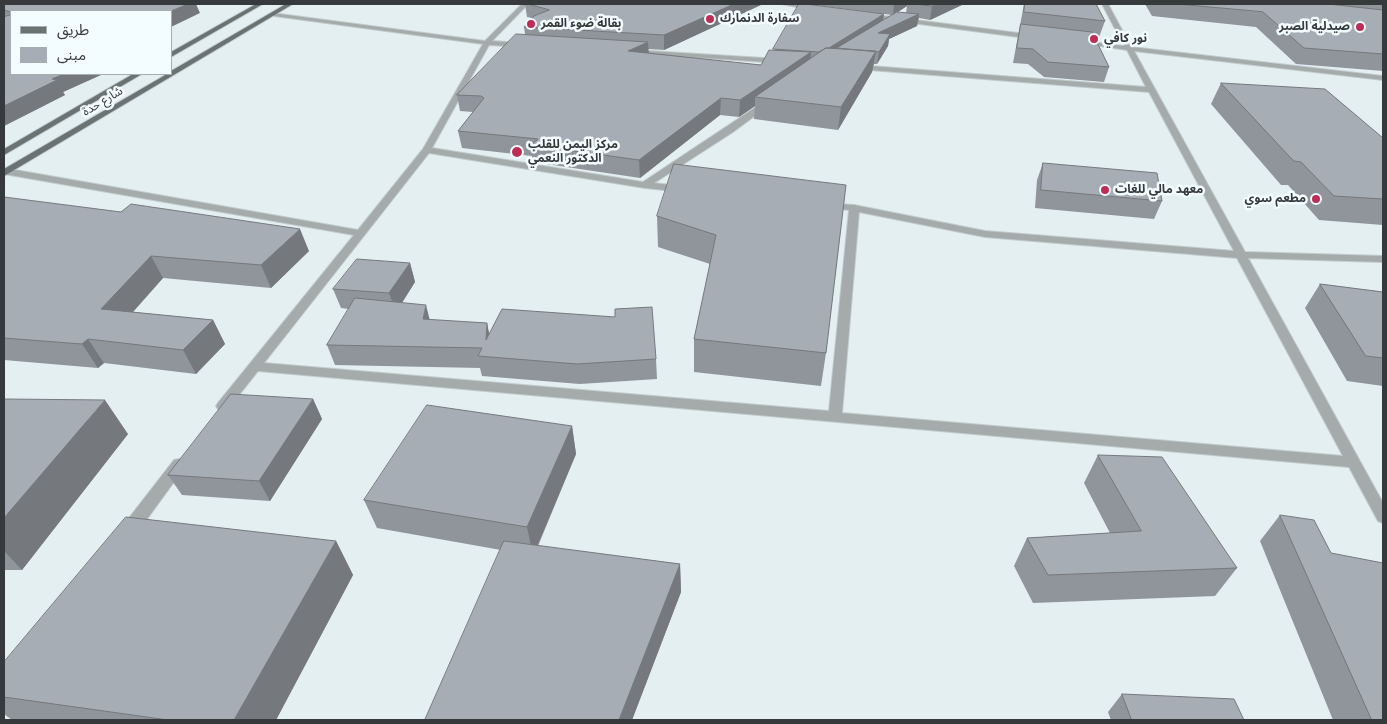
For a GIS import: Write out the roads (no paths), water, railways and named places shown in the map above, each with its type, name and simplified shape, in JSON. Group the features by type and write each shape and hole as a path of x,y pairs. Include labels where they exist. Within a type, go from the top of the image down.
{"main road":[{"path":"172,54 260,4"},
{"name":"شارع حدة","path":"172,74 290,4"},
{"name":"شارع حدة","path":"4,152 136,75"},
{"name":"شارع حدة","path":"5,172 170,75"}],"street":[{"path":"217,413 252,366 427,150 487,43 525,4"},
{"path":"784,4 823,10"},
{"path":"1105,4 1383,517"},
{"path":"884,24 905,12"},
{"path":"274,14 487,43 536,46"},
{"path":"862,15 1040,38"},
{"path":"1080,42 1383,78"},
{"path":"625,52 792,62"},
{"path":"851,66 1152,90"},
{"path":"645,185 730,130 776,97"},
{"path":"427,150 645,185 692,190"},
{"path":"5,172 360,233"},
{"path":"816,204 854,208 984,234 1241,255 1383,259"},
{"path":"834,416 854,208"},
{"path":"252,366 1353,462"},
{"path":"122,539 187,453"}],"place":[{"name":"سفارة الدنمارك","path":"710,19"},
{"name":"بقالة ضوء القمر","path":"531,24"},
{"name":"صيدلية الصبر","path":"1360,27"},
{"name":"نور كافي","path":"1094,39"},
{"name":"مركز اليمن للقلب الدكتور النعمي","path":"517,152"},
{"name":"معهد مالي للغات","path":"1105,190"},
{"name":"مطعم سوي","path":"1316,199"}]}
